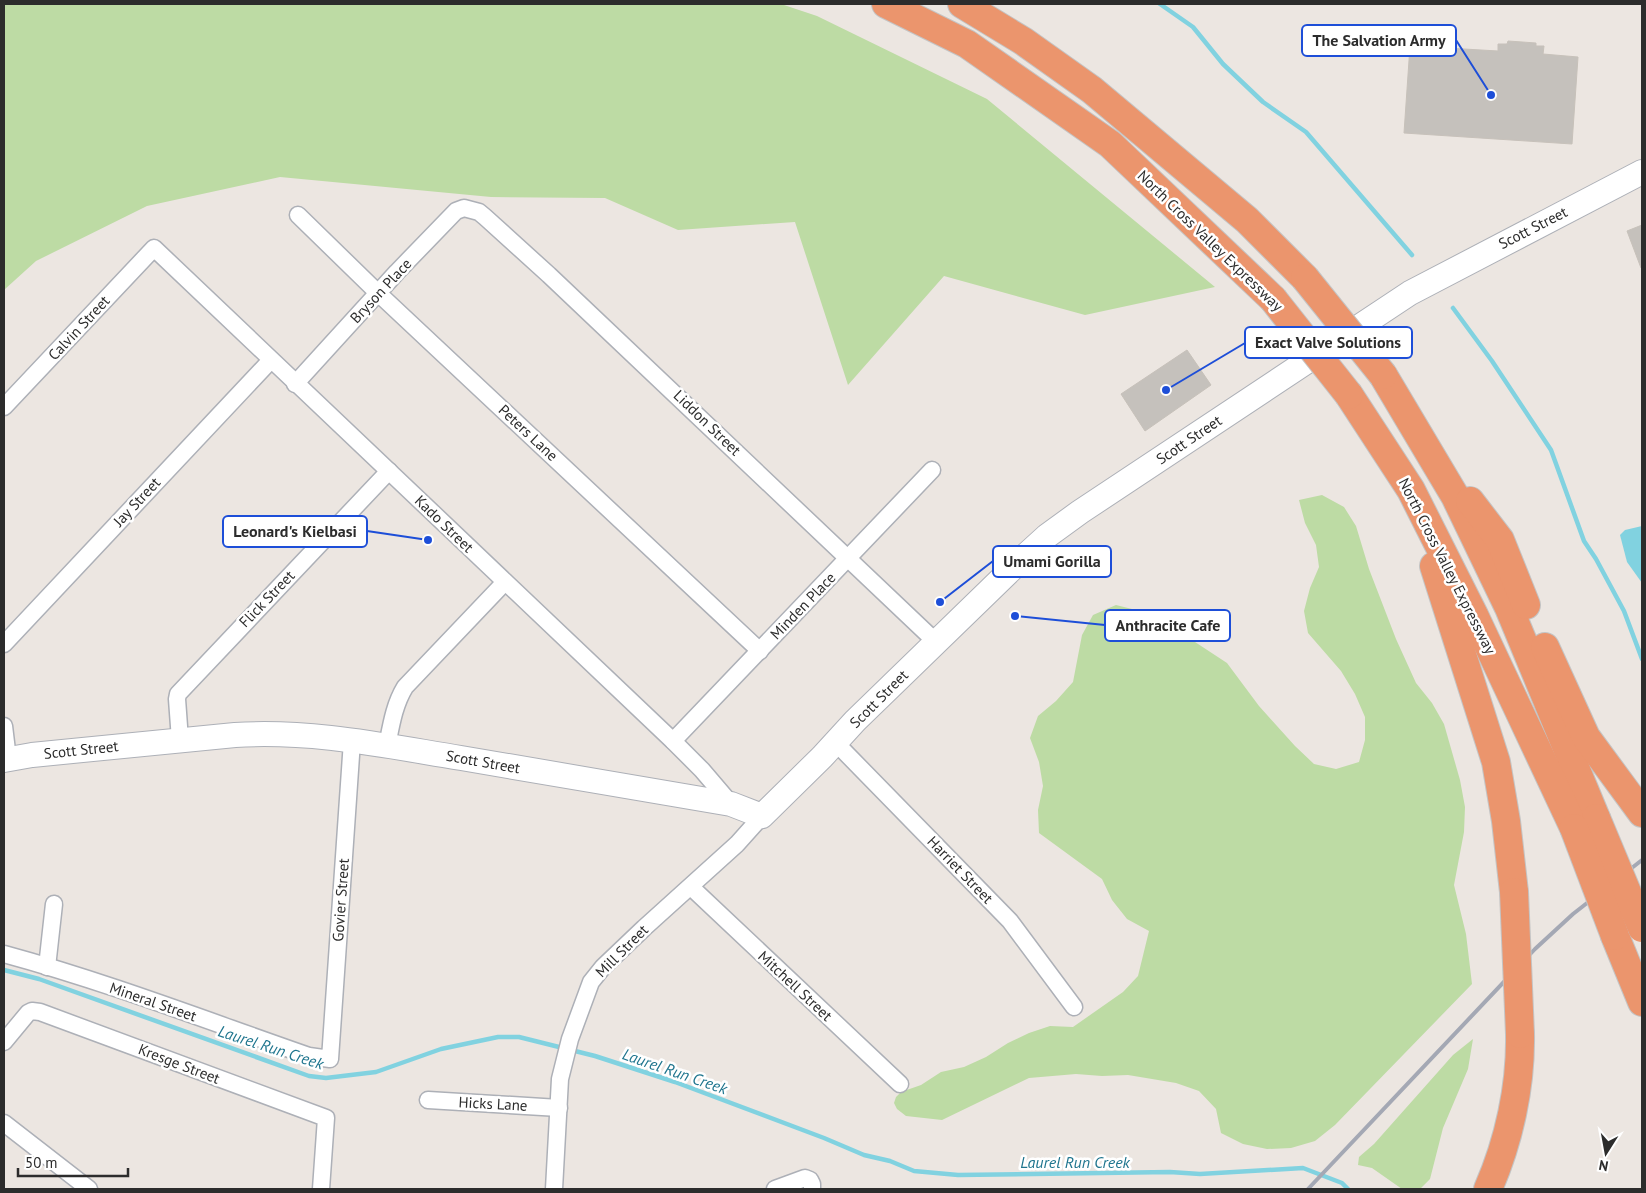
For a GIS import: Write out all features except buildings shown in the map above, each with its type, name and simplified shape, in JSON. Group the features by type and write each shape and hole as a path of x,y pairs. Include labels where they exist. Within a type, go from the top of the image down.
{"highway":[{"name":"North Cross Valley Expressway","path":"886,4 967,44 1110,144 1273,299 1348,395 1411,490 1474,615 1642,928"},
{"name":"North Cross Valley Expressway","path":"962,4 1023,42 1092,90 1247,220 1305,278 1383,375 1455,496 1509,608 1585,823 1615,936 1642,1002"},
{"path":"1425,443 1500,540 1532,620 1586,737 1640,810"},
{"path":"1411,490 1496,762 1506,821 1514,892 1520,1053 1514,1107 1500,1158 1488,1189"}],"street":[{"name":"Scott Street","path":"6,759 262,733 313,735 731,804 762,816 936,642 1047,536 1084,509 1365,322 1434,279 1642,172"},
{"name":"Bryson Place","path":"295,384 378,293 456,212 464,208 473,210"},
{"name":"Liddon Street","path":"473,210 485,217 549,275 936,642"},
{"name":"Peters Lane","path":"298,215 378,293 760,651"},
{"name":"Kado Street","path":"154,248 673,741 702,770 731,804"},
{"name":"Calvin Street","path":"4,407 154,248"},
{"name":"Jay Street","path":"4,644 271,360"},
{"name":"Minden Place","path":"673,741 932,470"},
{"name":"Flick Street","path":"180,740 178,694 389,472"},
{"path":"388,746 394,712 404,687 504,582"},
{"path":"4,726 6,759"},
{"name":"Govier Street","path":"330,1058 352,741"},
{"name":"Harriet Street","path":"836,742 1010,921 1074,1006"},
{"name":"Mill Street","path":"554,1189 560,1079 570,1039 591,982 603,967 644,928 737,844 762,816"},
{"name":"Mitchell Street","path":"691,887 900,1084"},
{"path":"47,967 54,904"},
{"name":"Mineral Street","path":"4,954 175,1009 309,1056 330,1058"},
{"name":"Kresge Street","path":"4,1042 28,1013 32,1011 40,1012 326,1118 321,1189"},
{"name":"Hicks Lane","path":"428,1100 559,1108"},
{"path":"4,1123 89,1189"},
{"path":"775,1189 805,1178 811,1184"}],"green space":[{"path":"4,4 781,4 817,16 987,99 1215,287 1085,315 944,276 848,385 795,222 678,230 605,198 491,197 280,177 147,206 36,261 4,290"},
{"path":"1322,495 1344,507 1356,526 1369,569 1396,639 1416,683 1432,703 1444,724 1460,780 1465,807 1464,832 1454,885 1466,934 1472,984 1335,1125 1315,1141 1291,1148 1267,1149 1243,1144 1221,1133 1216,1109 1199,1091 1176,1083 1128,1075 1076,1074 1029,1078 942,1120 906,1116 897,1109 894,1103 896,1097 901,1092 921,1085 941,1072 964,1067 986,1057 1008,1043 1029,1033 1050,1026 1073,1027 1123,992 1138,976 1149,931 1127,919 1112,900 1102,879 1039,833 1038,810 1043,786 1039,762 1030,738 1038,716 1056,701 1073,682 1082,635 1093,615 1116,605 1140,611 1163,621 1227,663 1259,706 1314,764 1336,769 1359,762 1365,740 1365,717 1355,694 1341,671 1308,633 1304,611 1310,588 1319,567 1316,545 1305,523 1299,500"},
{"path":"1473,1039 1468,1069 1443,1128 1430,1179 1420,1189 1402,1189 1372,1168 1358,1165 1359,1157 1374,1144 1453,1055"}],"water":[{"path":"1642,526 1642,583 1627,562 1620,535 1625,530"}],"waterway":[{"path":"1160,4 1193,27 1223,64 1263,102 1306,132 1412,255"},
{"path":"1453,308 1492,361 1551,450 1584,541 1624,611 1642,659"},
{"name":"Laurel Run Creek","path":"4,970 39,979 309,1076 326,1078 376,1072 441,1049 498,1037 519,1037 595,1056 675,1082 864,1155 890,1161 914,1171 958,1175 1170,1172 1200,1174 1303,1168 1342,1183 1348,1189"}],"railway":[{"path":"1308,1189 1535,949 1573,914 1642,860"}],"place":[{"name":"The Salvation Army","path":"1491,95"},
{"name":"Exact Valve Solutions","path":"1166,390"},
{"name":"Leonard's Kielbasi","path":"428,540"},
{"name":"Umami Gorilla","path":"940,602"},
{"name":"Anthracite Cafe","path":"1015,616"}]}
